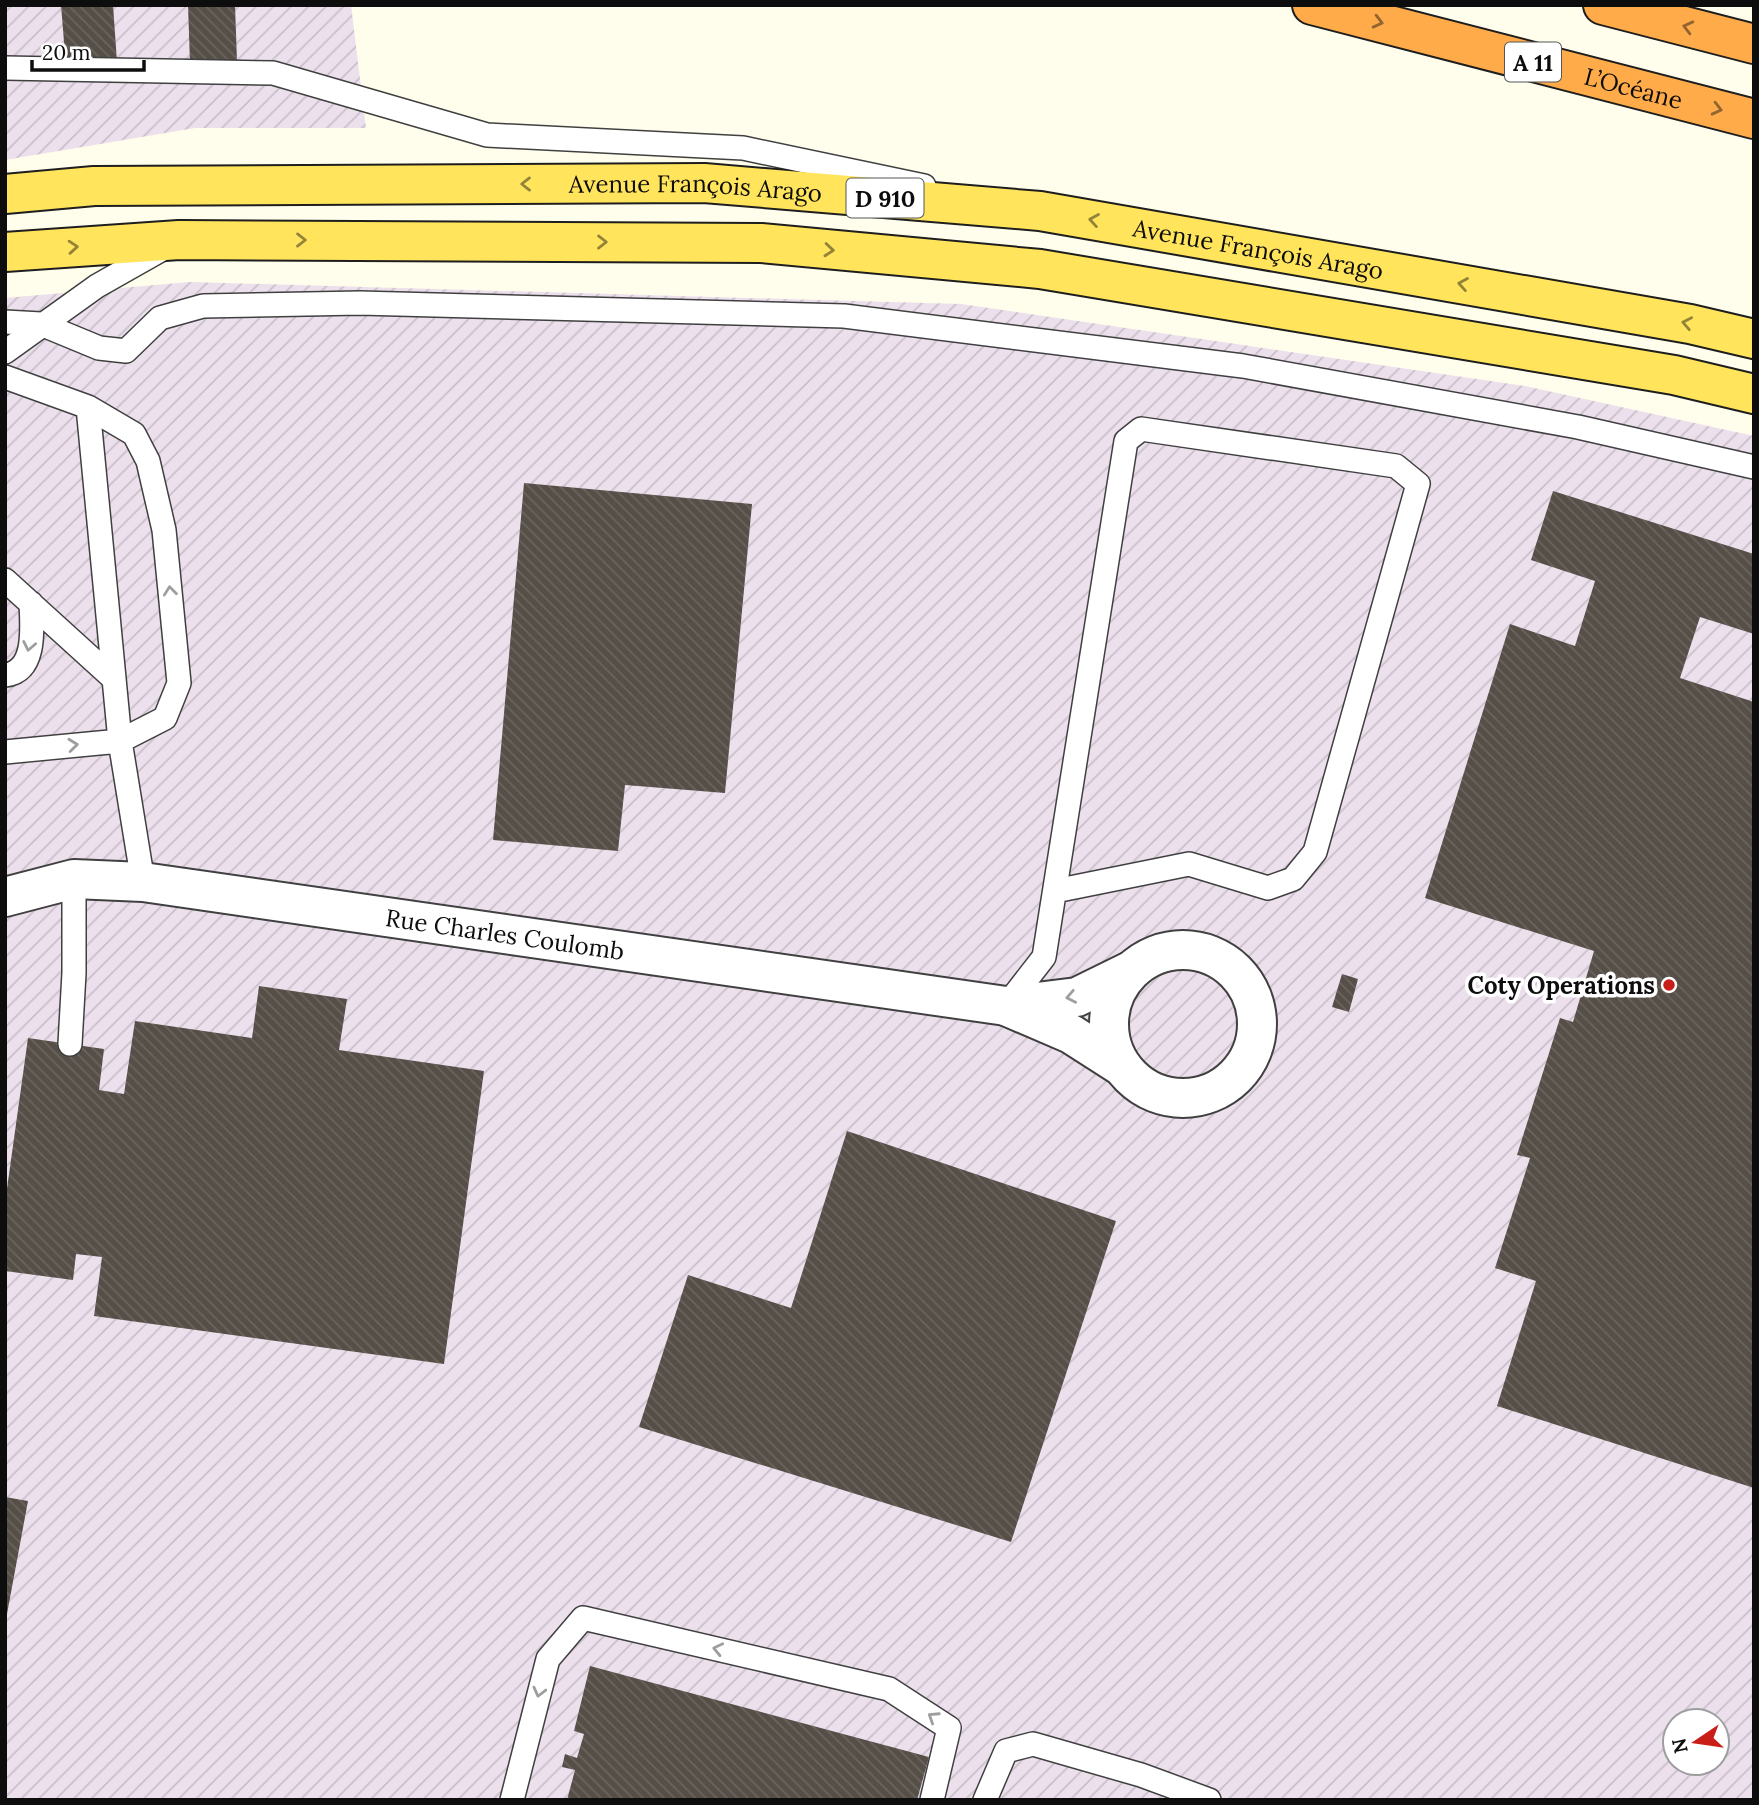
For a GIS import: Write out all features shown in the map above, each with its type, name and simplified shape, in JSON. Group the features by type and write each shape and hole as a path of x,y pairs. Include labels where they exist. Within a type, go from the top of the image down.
{"highway":[{"name":"L’Océane","path":"1312,5 1754,119"},
{"path":"1603,5 1754,44"}],"main road":[{"name":"Avenue François Arago","path":"5,194 94,186 704,183 1040,211 1677,321 1754,339"},
{"name":"D 910","path":"5,252 179,240 761,243 1040,269 1674,375 1754,394"}],"street":[{"name":"Rue Charles Coulomb","path":"5,897 74,879 144,883 1006,1006 1077,998 1130,971 1153,955 1180,950 1205,953 1228,965 1238,975 1251,995 1257,1016 1255,1042 1248,1061 1233,1079 1213,1093 1189,1099 1164,1097 1140,1086 1121,1066 1071,1034 1006,1006"},
{"name":"Rue Charles Coulomb","path":"1121,1066 1110,1040 1109,1011 1114,995 1130,971"}],"lane":[{"path":"5,68 273,74 487,135 743,148 1040,211"},
{"path":"5,352 97,286 179,240"},
{"path":"5,322 41,324 99,348 125,351 160,318 203,306 360,303 844,316 1243,366 1577,427 1754,467"},
{"path":"5,377 88,407 134,434 148,461 164,530 179,683 165,718 120,741 5,752"},
{"path":"88,407 120,741 144,883"},
{"path":"1006,1006 1044,957 1126,440 1141,429 1396,466 1418,484 1315,852 1293,879 1268,887 1189,864 1055,891"},
{"path":"5,580 114,679"},
{"path":"5,676 12,675 25,664 32,640 31,603"},
{"path":"70,1044 74,973 74,879"},
{"path":"512,1800 548,1659 583,1618 889,1689 948,1728 932,1800"},
{"path":"985,1800 1006,1751 1033,1744 1141,1775 1209,1800"}],"shaded area":[{"path":"5,5 351,5 366,128 195,128 5,160"},
{"path":"190,282 961,304 1525,386 1754,436 1754,1800 5,1800 5,298"}],"building":[{"path":"61,5 113,5 117,62 66,66"},
{"path":"188,5 235,5 237,61 190,63"},
{"path":"524,483 752,504 725,793 625,785 618,851 493,840"},
{"name":"Coty Operations","path":"1553,491 1754,554 1754,634 1700,617 1680,678 1754,702 1754,1488 1497,1406 1536,1281 1495,1268 1530,1158 1517,1155 1560,1018 1573,1022 1594,951 1425,898 1510,624 1575,646 1595,581 1531,560"},
{"path":"1342,974 1358,979 1349,1012 1332,1007"},
{"path":"259,986 347,999 339,1050 484,1071 444,1364 94,1316 102,1257 76,1254 73,1280 5,1271 5,1203 28,1038 104,1049 99,1090 124,1094 135,1021 252,1038"},
{"path":"847,1131 1116,1221 1011,1542 639,1427 688,1275 791,1308"},
{"path":"5,1497 28,1501 7,1614 5,1613"},
{"path":"590,1666 929,1757 917,1800 567,1800 575,1770 562,1767 565,1754 577,1758 584,1734 574,1731"}],"place":[{"name":"Coty Operations","path":"1669,985"}]}
